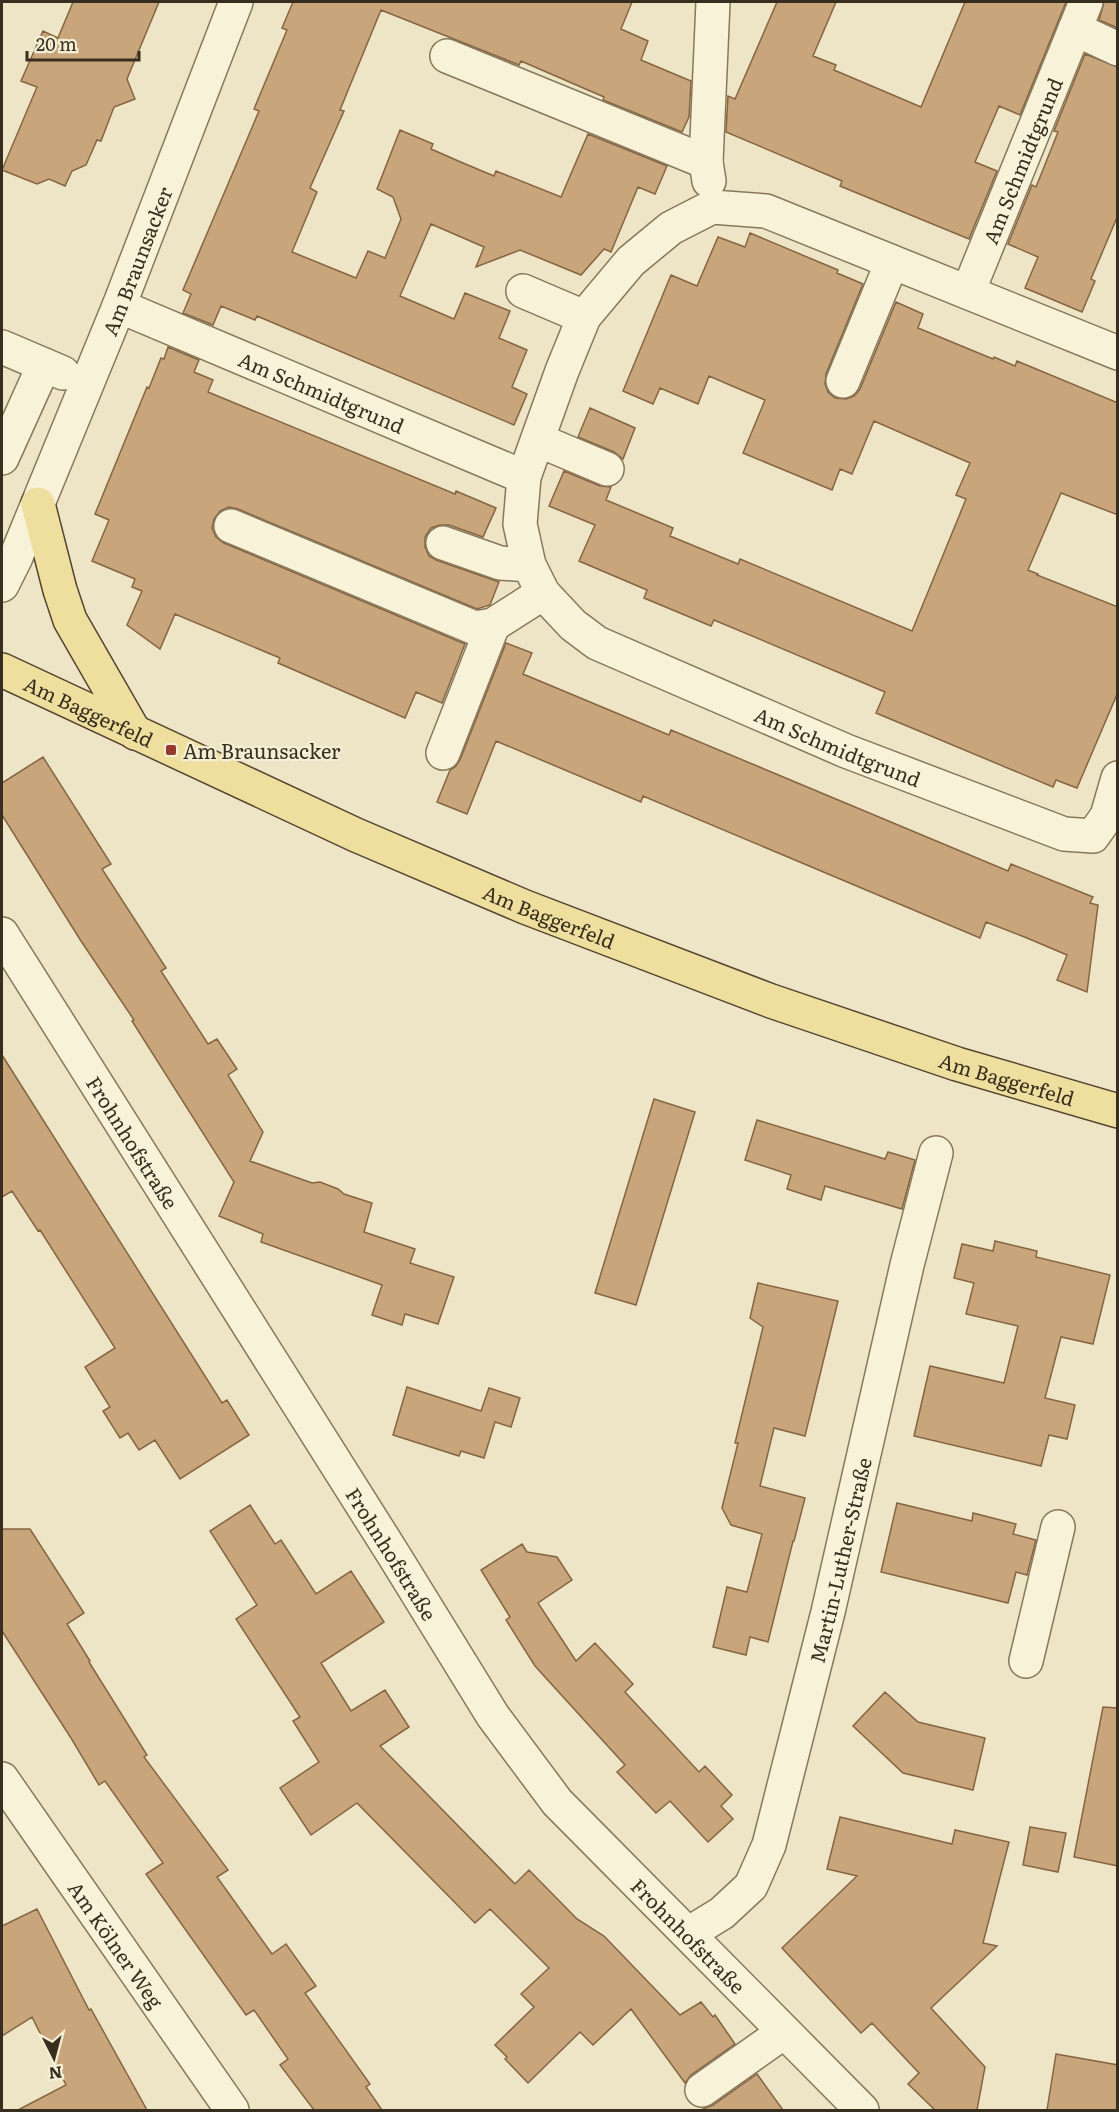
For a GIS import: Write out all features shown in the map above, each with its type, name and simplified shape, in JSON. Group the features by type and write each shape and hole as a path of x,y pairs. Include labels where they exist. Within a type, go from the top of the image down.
{"main road":[{"path":"38,504 70,620 135,733"},
{"name":"Am Baggerfeld","path":"2,670 356,835 525,907 793,1008 957,1064 1118,1111"}],"street":[{"name":"Am Braunsacker","path":"2,585 16,557 119,306 236,2"},
{"path":"713,2 706,162 712,207 766,211 1118,353"},
{"name":"Am Schmidtgrund","path":"968,292 1081,15 1118,49"},
{"path":"447,56 706,162"},
{"name":"Am Schmidtgrund","path":"712,207 670,228 631,261 584,317 524,477 520,524 536,579 573,625 597,644 846,751 1064,834 1093,836 1107,816 1118,778"},
{"path":"843,381 892,262"},
{"path":"523,291 584,317"},
{"name":"Am Schmidtgrund","path":"119,306 524,477"},
{"path":"2,347 87,383"},
{"path":"2,458 44,365"},
{"path":"538,440 607,470"},
{"path":"231,526 475,628 493,625"},
{"path":"443,543 500,563 536,579 493,625 443,753"},
{"name":"Frohnhofstraße","path":"2,934 493,1716 557,1802 857,2109"},
{"name":"Martin-Luther-Straße","path":"688,1934 722,1913 751,1886 769,1845 828,1612 908,1264 936,1153"},
{"path":"1026,1661 1058,1527"},
{"name":"Am Kölner Weg","path":"2,1779 232,2110"},
{"path":"702,2090 784,2032"}],"building":[{"path":"73,2 159,2 127,79 135,99 114,107 101,141 97,140 86,165 72,171 65,186 49,179 37,184 2,170 37,87 21,81 43,31 58,38"},
{"path":"293,2 632,2 621,29 648,41 641,60 691,81 689,117 682,132 603,100 604,97 521,61 519,65 381,10 340,110 344,111 310,188 317,192 292,252 356,278 368,251 385,258 401,219 393,197 377,189 400,130 433,144 431,149 494,176 496,171 561,197 588,134 667,166 655,194 638,187 611,252 604,249 581,275 520,250 476,267 484,247 431,224 400,296 454,319 465,293 510,311 499,338 527,350 512,387 527,394 514,425 257,316 255,320 221,306 213,325 183,313 191,294 183,290 259,111 254,109 287,30 282,28"},
{"path":"777,2 836,2 813,56 836,65 834,70 921,107 965,2 1066,2 1020,115 999,106 975,162 997,171 969,239 840,186 842,181 726,132 728,96 735,99"},
{"path":"1104,2 1118,2 1118,28 1099,20"},
{"path":"1085,54 1118,67 1118,215 1091,279 1095,281 1082,312 1025,288 1038,257 1008,244 1032,185 1036,187 1058,132 1054,131"},
{"path":"750,233 838,270 837,273 863,284 826,374 825,384 828,392 835,398 846,399 854,396 860,389 896,302 923,314 918,328 993,359 994,357 1015,366 1017,361 1118,403 1118,515 1061,493 1028,570 1118,607 1118,692 1077,788 1056,780 1053,787 876,713 885,692 714,620 711,626 644,598 647,590 579,561 595,525 549,506 564,471 600,486 611,487 606,500 673,528 670,536 738,564 740,559 912,631 966,499 956,495 970,463 874,421 852,474 840,469 832,490 743,453 765,400 709,376 698,404 660,388 653,404 623,391 671,275 697,286 718,237 745,247"},
{"path":"168,347 199,360 194,372 213,380 208,392 455,494 456,491 496,508 483,537 449,525 440,525 431,528 425,537 425,547 429,556 499,582 490,605 477,609 238,509 229,507 220,511 214,519 212,528 216,537 224,543 465,644 442,703 416,692 405,718 278,663 280,658 175,614 160,649 127,625 142,591 132,587 135,579 92,561 109,520 95,514 147,387 149,388"},
{"path":"590,408 635,428 623,459 614,452 578,437"},
{"path":"506,643 532,653 523,674 669,735 671,730 1008,871 1011,864 1093,897 1090,903 1098,905 1087,992 1057,980 1067,955 1027,938 986,922 980,938 643,796 641,802 496,741 467,814 437,802 450,770 460,760"},
{"path":"43,757 111,864 102,869 166,968 161,971 208,1044 217,1039 237,1069 228,1075 263,1132 250,1161 312,1183 320,1182 344,1194 372,1203 364,1232 415,1249 410,1263 454,1277 438,1324 405,1314 402,1325 372,1315 382,1285 261,1242 263,1234 219,1216 234,1182 132,1021 134,1020 2,815 2,783"},
{"path":"2,1055 222,1403 227,1400 249,1435 180,1479 155,1440 139,1450 128,1433 120,1438 103,1411 110,1407 85,1367 115,1348 40,1230 38,1231 12,1191 2,1197"},
{"path":"654,1099 695,1112 636,1305 595,1293"},
{"path":"757,1120 885,1159 888,1152 915,1160 902,1209 825,1186 821,1200 787,1189 791,1175 745,1160"},
{"path":"995,1241 1037,1251 1036,1257 1110,1275 1093,1344 1061,1337 1045,1398 1075,1405 1067,1439 1049,1435 1041,1466 914,1436 930,1366 1004,1383 1018,1326 966,1314 974,1283 954,1278 962,1244 993,1251"},
{"path":"758,1283 838,1301 805,1436 774,1428 760,1486 805,1498 768,1642 750,1637 746,1655 713,1647 727,1587 747,1592 762,1534 731,1525 722,1508 763,1327 750,1318"},
{"path":"407,1387 481,1411 489,1388 520,1398 511,1427 495,1422 484,1458 461,1451 459,1456 393,1435"},
{"path":"897,1503 972,1521 973,1513 1016,1524 1013,1534 1036,1540 1027,1575 1016,1572 1008,1603 881,1572"},
{"path":"250,1505 275,1544 281,1540 316,1594 351,1571 384,1622 321,1663 351,1711 385,1690 409,1727 380,1746 515,1884 529,1870 577,1919 604,1936 680,2015 701,2002 713,2017 715,2015 735,2044 691,2075 685,2083 631,2009 593,2045 580,2032 528,2083 505,2059 507,2057 495,2045 534,2007 521,1994 549,1968 490,1909 475,1923 357,1803 311,1835 280,1788 319,1762 293,1721 300,1717 236,1619 257,1605 210,1531"},
{"path":"2,1529 30,1529 84,1613 67,1624 147,1755 144,1757 228,1870 217,1877 272,1954 286,1944 316,1986 305,1993 370,2084 366,2087 382,2110 314,2110 280,2065 288,2059 254,2010 246,2015 146,1874 163,1863 105,1781 99,1785 2,1631"},
{"path":"522,1544 527,1552 557,1557 572,1580 538,1603 576,1661 595,1643 633,1684 625,1692 699,1772 705,1766 732,1795 721,1806 733,1819 708,1842 670,1801 656,1813 617,1772 625,1765 535,1666 506,1620 510,1617 481,1570"},
{"path":"885,1692 918,1722 985,1738 973,1790 903,1773 853,1726"},
{"path":"1103,1707 1118,1708 1118,1866 1074,1857"},
{"path":"840,1817 952,1844 955,1830 1009,1842 983,1943 997,1946 931,2008 985,2067 977,2110 935,2110 908,2084 919,2073 872,2023 861,2033 782,1948 857,1876 827,1869"},
{"path":"1030,1827 1066,1833 1058,1872 1023,1865"},
{"path":"37,1909 89,2010 91,2009 147,2110 18,2110 66,2085 32,2017 2,2036 2,1926"},
{"path":"1056,2054 1118,2065 1118,2110 1047,2110"},
{"path":"757,2074 783,2110 703,2109 713,2105"}],"place":[{"name":"Am Braunsacker","path":"171,750"}]}
